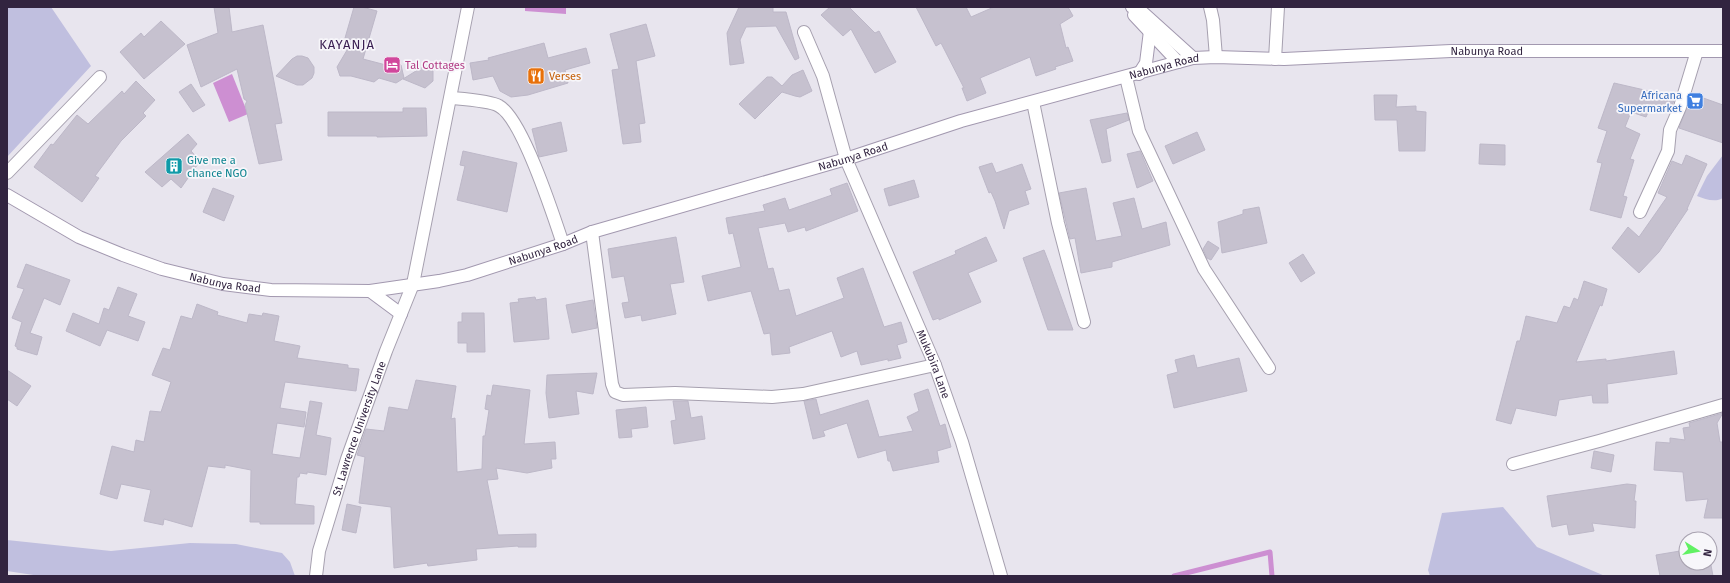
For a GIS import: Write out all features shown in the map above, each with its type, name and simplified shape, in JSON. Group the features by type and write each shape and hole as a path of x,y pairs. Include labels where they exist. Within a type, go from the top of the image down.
{"street":[{"name":"St. Lawrence University Lane","path":"316,576 319,551 347,458 386,351 413,284 468,7"},
{"path":"1131,7 1135,17 1178,62"},
{"path":"1131,7 1142,12 1193,58"},
{"path":"1170,36 1214,57 1213,20 1210,7"},
{"path":"1276,59 1278,7"},
{"path":"1139,74 1146,62 1150,31"},
{"name":"Mukubira Lane","path":"804,32 823,76 846,159 935,365 962,442 1000,576"},
{"name":"Nabunya Road","path":"7,195 79,237 162,269 223,284 271,290 370,292 467,275 563,244 592,232 846,159 961,121 1139,74 1193,58 1214,57 1276,59 1451,51 1723,51"},
{"path":"1640,212 1668,152 1670,130 1680,107 1697,51"},
{"path":"7,173 100,77"},
{"path":"1126,77 1139,131 1204,269 1269,368"},
{"path":"451,98 498,105 508,113 535,166 563,244"},
{"path":"1033,102 1058,223 1084,322"},
{"path":"592,232 612,384 616,392 623,395 675,393 772,397 803,394 935,365"},
{"path":"370,292 401,314"},
{"path":"1513,464 1599,442 1723,404"}],"shaded area":[{"path":"7,7 51,7 91,66 7,157"},
{"path":"525,7 566,7 566,14 525,11"},
{"path":"232,74 248,114 229,122 213,83"},
{"path":"1723,155 1723,198 1713,200 1697,196 1707,176"},
{"path":"1503,507 1537,547 1605,576 1430,576 1428,570 1442,513"},
{"path":"7,540 111,551 190,543 236,544 282,553 290,562 295,576 40,576 7,571"}],"building":[{"path":"214,7 229,7 232,32 263,25 282,123 275,124 282,160 259,164 245,105 247,101 244,99 237,69 201,87 187,45 218,33"},
{"path":"354,7 362,7 377,11 363,59 386,65 393,60 401,65 404,78 396,83 379,78 374,82 351,76 340,76 337,67 353,40 345,38"},
{"path":"739,7 773,7 773,12 786,12 799,58 795,60 776,26 746,27 740,40 744,63 730,65 727,33"},
{"path":"830,7 849,7 875,33 879,31 896,62 875,73 851,29 843,36 821,15"},
{"path":"916,7 966,7 971,17 994,7 1068,7 1073,16 1060,24 1066,48 1068,47 1073,61 1055,67 1056,69 1036,76 1030,57 980,78 986,93 967,101 962,88 964,88 941,43 936,46"},
{"path":"161,21 185,44 144,79 120,52 141,33 144,37"},
{"path":"646,24 655,56 636,61 645,123 639,124 641,142 623,144 612,70 619,69 610,34"},
{"path":"544,43 548,58 586,48 590,63 565,70 568,83 528,95 511,97 500,91 493,76 473,80 470,63 489,60 488,58"},
{"path":"297,56 308,58 314,67 312,78 303,85 297,85 276,76 292,59"},
{"path":"424,66 433,71 433,81 425,88 403,79"},
{"path":"803,70 812,91 800,97 782,92 755,119 739,104 767,77 772,77 782,86 792,75"},
{"path":"136,81 155,100 143,113 146,116 121,141 95,176 99,178 82,202 34,167 51,144 53,145 77,115 88,124 122,91 124,94"},
{"path":"1614,83 1675,97 1670,112 1650,108 1646,117 1631,112 1625,127 1640,134 1630,159 1634,160 1623,196 1627,197 1621,218 1590,210 1602,163 1597,162 1607,131 1598,128"},
{"path":"191,84 205,105 193,112 179,92"},
{"path":"1692,94 1723,105 1723,143 1679,128"},
{"path":"1374,95 1397,95 1396,107 1416,106 1416,111 1426,112 1425,151 1399,151 1397,120 1375,120"},
{"path":"403,108 426,108 427,136 328,136 328,112 403,112"},
{"path":"1127,113 1129,120 1106,129 1111,161 1102,163 1090,120"},
{"path":"561,122 567,151 539,157 532,129"},
{"path":"1197,132 1205,150 1173,164 1165,146"},
{"name":"Give me a chance NGO","path":"188,134 197,144 191,151 200,161 181,188 171,179 162,187 145,172"},
{"path":"1480,144 1505,145 1505,165 1479,164"},
{"path":"463,151 517,163 507,212 457,200 465,166 460,165"},
{"path":"1140,151 1153,181 1137,188 1127,154"},
{"path":"1686,155 1707,164 1688,209 1659,252 1639,273 1612,248 1628,227 1639,237 1667,197 1658,193 1672,161 1682,165"},
{"path":"992,163 996,173 1022,164 1031,189 1025,191 1029,204 1009,211 1004,229 995,201 991,192 989,193 979,167"},
{"path":"914,180 919,197 889,206 884,189"},
{"path":"847,183 858,211 806,231 805,227 788,232 785,223 758,228 768,269 773,268 779,291 789,289 796,316 844,298 837,278 863,268 884,327 901,322 907,342 897,345 901,358 888,361 888,359 861,365 857,351 841,357 832,331 789,347 790,353 772,355 770,333 764,334 751,291 708,301 702,276 741,267 733,233 729,234 726,218 765,211 763,205 785,198 789,210 832,195 830,189"},
{"path":"213,188 234,196 224,221 203,212"},
{"path":"1086,188 1096,241 1122,236 1113,203 1134,198 1142,229 1166,222 1170,245 1112,262 1112,267 1081,273 1075,238 1070,239 1059,193"},
{"path":"1259,207 1267,243 1222,253 1218,222 1243,214 1243,210"},
{"path":"676,237 684,282 670,284 676,314 642,321 641,315 625,318 622,303 629,302 624,276 612,278 608,249"},
{"path":"986,237 997,261 968,273 981,302 939,320 939,318 933,320 913,272 956,254 955,251"},
{"path":"1208,241 1219,248 1211,260 1207,258 1203,249"},
{"path":"1044,250 1073,330 1048,330 1023,258"},
{"path":"1303,254 1315,273 1301,282 1289,263"},
{"path":"26,264 70,280 60,305 44,298 30,333 42,337 37,355 17,349 15,346 22,322 12,318 24,289 17,287"},
{"path":"1584,281 1607,289 1602,306 1600,305 1576,362 1606,359 1606,361 1674,351 1677,374 1607,384 1608,403 1593,403 1592,395 1559,400 1556,416 1516,408 1511,424 1496,420 1517,341 1520,341 1526,316 1557,323 1564,306 1570,308 1574,298 1578,300"},
{"path":"118,287 137,294 128,316 145,322 138,341 107,330 100,346 66,331 73,313 99,324 104,308 109,310"},
{"path":"535,297 536,300 546,298 549,339 514,342 510,303 519,302 518,299"},
{"path":"593,300 597,328 572,333 566,305"},
{"path":"197,304 218,312 217,315 247,323 249,314 262,316 263,313 279,316 274,341 300,346 297,358 348,365 348,368 359,369 356,391 285,382 280,408 306,412 304,427 277,423 272,454 300,458 310,401 322,403 316,435 331,438 326,475 307,472 307,474 300,473 299,477 297,477 295,504 314,506 314,524 260,524 260,522 250,522 251,470 225,465 225,468 208,466 192,527 164,519 163,525 144,521 151,490 121,484 117,499 100,494 112,446 134,452 136,440 144,442 150,411 161,412 171,382 152,375 163,348 170,350 181,316 192,319"},
{"path":"462,313 484,313 485,352 467,352 467,343 458,343 458,322 462,322"},
{"path":"1194,355 1197,368 1239,358 1247,391 1174,408 1167,375 1178,372 1175,360"},
{"path":"7,370 31,386 17,406 7,399"},
{"path":"597,373 593,394 576,391 579,414 549,418 546,393 547,375"},
{"path":"416,380 456,386 451,419 455,418 457,472 482,469 483,436 485,436 489,410 485,409 487,395 491,396 493,385 530,390 524,444 555,442 556,459 551,459 552,468 527,473 496,468 498,479 487,480 498,535 536,534 536,547 518,546 476,549 477,560 428,566 427,563 394,568 391,507 359,503 365,457 357,455 366,429 384,431 389,407 408,410"},
{"path":"928,389 940,426 945,424 951,447 937,451 939,462 893,471 890,461 888,461 886,450 858,458 847,423 823,431 825,436 813,439 804,401 816,399 820,415 868,400 879,437 913,431 907,417 919,411 914,394"},
{"path":"673,401 688,401 691,418 702,416 705,439 674,444 671,421 676,420"},
{"path":"646,407 648,427 631,429 632,437 619,438 616,410"},
{"path":"1723,413 1717,423 1720,442 1723,442 1723,518 1704,518 1708,499 1686,501 1683,472 1654,470 1656,442 1670,443 1670,438 1685,440 1683,428 1690,427 1689,423"},
{"path":"1594,451 1614,455 1611,472 1591,468"},
{"path":"1627,484 1636,485 1634,501 1636,501 1635,528 1592,523 1594,531 1569,535 1567,524 1552,527 1547,496"},
{"path":"347,504 361,507 356,533 342,530"},
{"path":"1678,551 1678,571 1712,571 1713,576 1660,576 1656,555"}],"waterway":[{"path":"1174,576 1270,552 1272,576"}],"place":[{"name":"Tal Cottages","path":"392,65"},
{"name":"Verses","path":"536,76"},
{"name":"Africana Supermarket","path":"1695,101"},
{"name":"Give me a chance NGO","path":"174,166"}],"district":[{"name":"KAYANJA","path":"347,44"}]}
